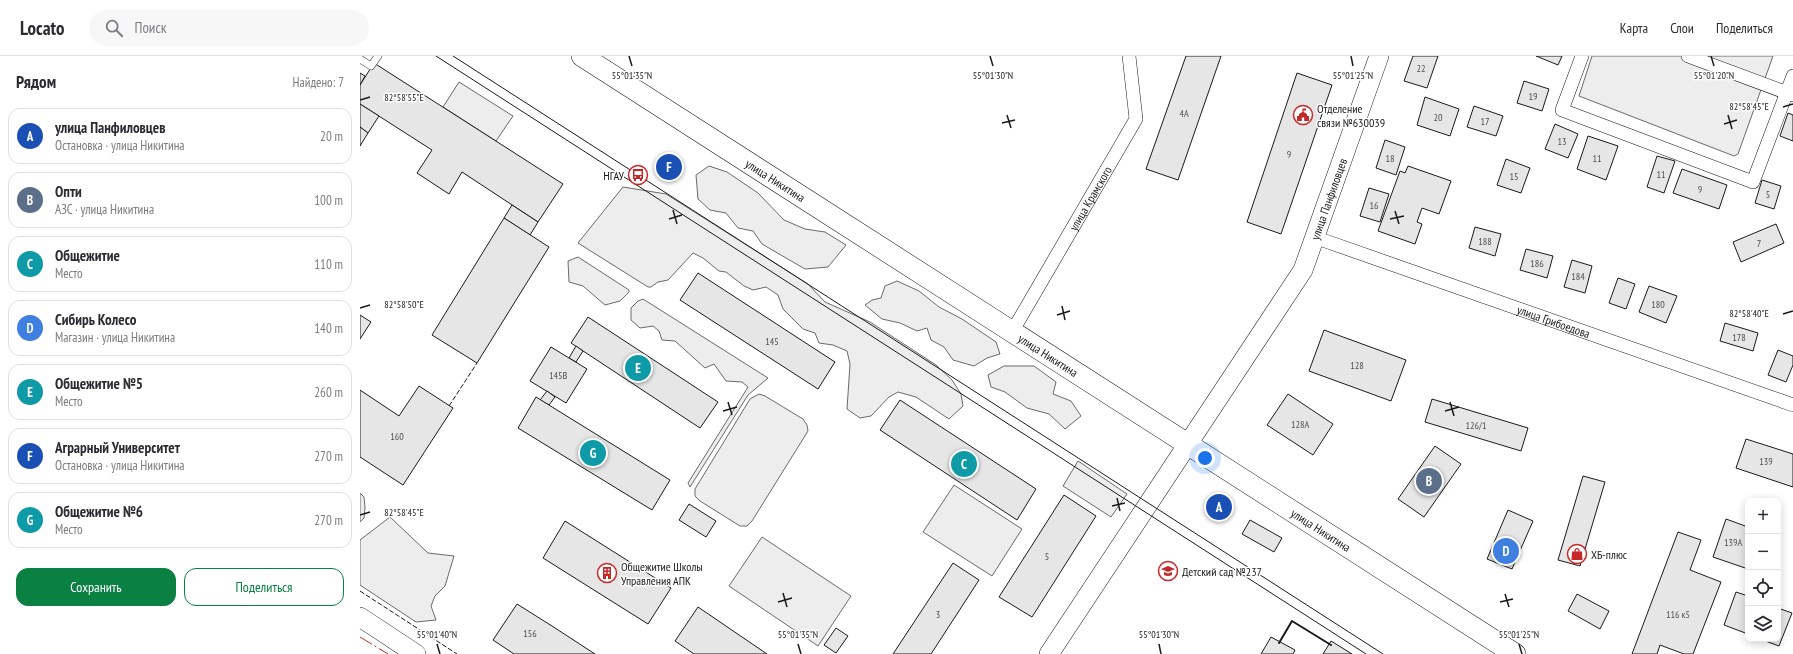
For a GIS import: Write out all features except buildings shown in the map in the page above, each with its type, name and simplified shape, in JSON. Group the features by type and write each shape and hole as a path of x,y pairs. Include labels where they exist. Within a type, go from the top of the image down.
{"main road":[{"name":"улица Никитина","path":"582,56 1515,654"}],"street":[{"name":"улица Крамского","path":"1012,332 1136,119 1129,56"},
{"name":"улица Панфиловцев","path":"1049,654 1303,270 1379,56"},
{"path":"1582,56 1562,110 1754,182 1790,94 1793,76"},
{"path":"1688,56 1790,94"},
{"name":"улица Грибоедова","path":"1314,237 1793,405"},
{"path":"360,617 416,654"}],"lane":[{"path":"360,59 371,66 378,56"}],"shaded area":[{"path":"1592,56 1773,56 1738,154 1734,156 1579,96"},
{"path":"459,82 513,116 496,141 443,107"},
{"path":"709,166 727,172 758,193 784,220 805,229 825,232 846,245 828,267 805,269 762,244 753,231 738,228 726,213 710,210 698,199 696,175"},
{"path":"623,187 666,194 808,284 825,302 870,322 936,365 952,380 961,394 963,406 949,419 916,397 898,392 889,397 871,416 860,418 847,409 850,364 847,351 833,345 819,343 815,333 803,329 783,309 778,295 766,287 753,290 744,286 726,272 719,271 703,258 693,253 668,280 658,282 651,287 648,287 578,243"},
{"path":"578,257 629,290 629,292 620,301 605,305 583,286 569,282 568,261"},
{"path":"897,281 919,291 939,307 962,319 996,342 1000,354 987,358 974,366 953,360 944,347 931,340 927,328 917,331 900,323 882,319 865,305 872,300 881,298 885,286"},
{"path":"643,299 768,378 748,395 690,487 688,483 748,387 742,382 726,381 714,364 705,368 675,341 662,340 659,331 653,326 640,328 631,320 631,308 638,301"},
{"path":"1004,366 1034,366 1056,382 1053,394 1071,401 1081,416 1065,429 1049,414 1027,408 1005,392 991,387 988,375"},
{"path":"759,394 765,396 803,419 807,425 808,431 752,521 747,526 740,526 700,501 695,496 695,489 750,399"},
{"path":"1078,461 1127,494 1111,517 1063,486"},
{"path":"954,485 1022,529 992,576 923,532"},
{"path":"360,493 364,497 365,507 364,518 360,522"},
{"path":"390,517 428,553 454,556 445,586 435,596 431,606 436,620 416,622 360,585 360,540"},
{"path":"762,537 851,596 818,646 729,586"}],"tram line":[{"path":"436,56 1366,654"},
{"path":"453,56 1383,654"}],"fence":[{"path":"449,406 477,363"},
{"path":"360,591 457,654"}],"wall":[{"path":"1279,643 1292,621 1331,645"}],"power":[{"path":"360,637 388,654"}],"place":[{"name":"Отделение связи №630039","path":"1303,115"},
{"name":"Аграрный Университет","path":"669,167"},
{"name":"НГАУ","path":"638,175"},
{"name":"Общежитие №5","path":"638,368"},
{"name":"Общежитие №6","path":"593,453"},
{"name":"Общежитие","path":"964,464"},
{"name":"Опти","path":"1429,481"},
{"name":"улица Панфиловцев","path":"1219,507"},
{"name":"Сибирь Колесо","path":"1506,551"},
{"name":"ХБ-плюс","path":"1577,554"},
{"name":"Детский сад №237","path":"1168,571"},
{"name":"Общежитие Школы Управления АПК","path":"607,573"}]}
